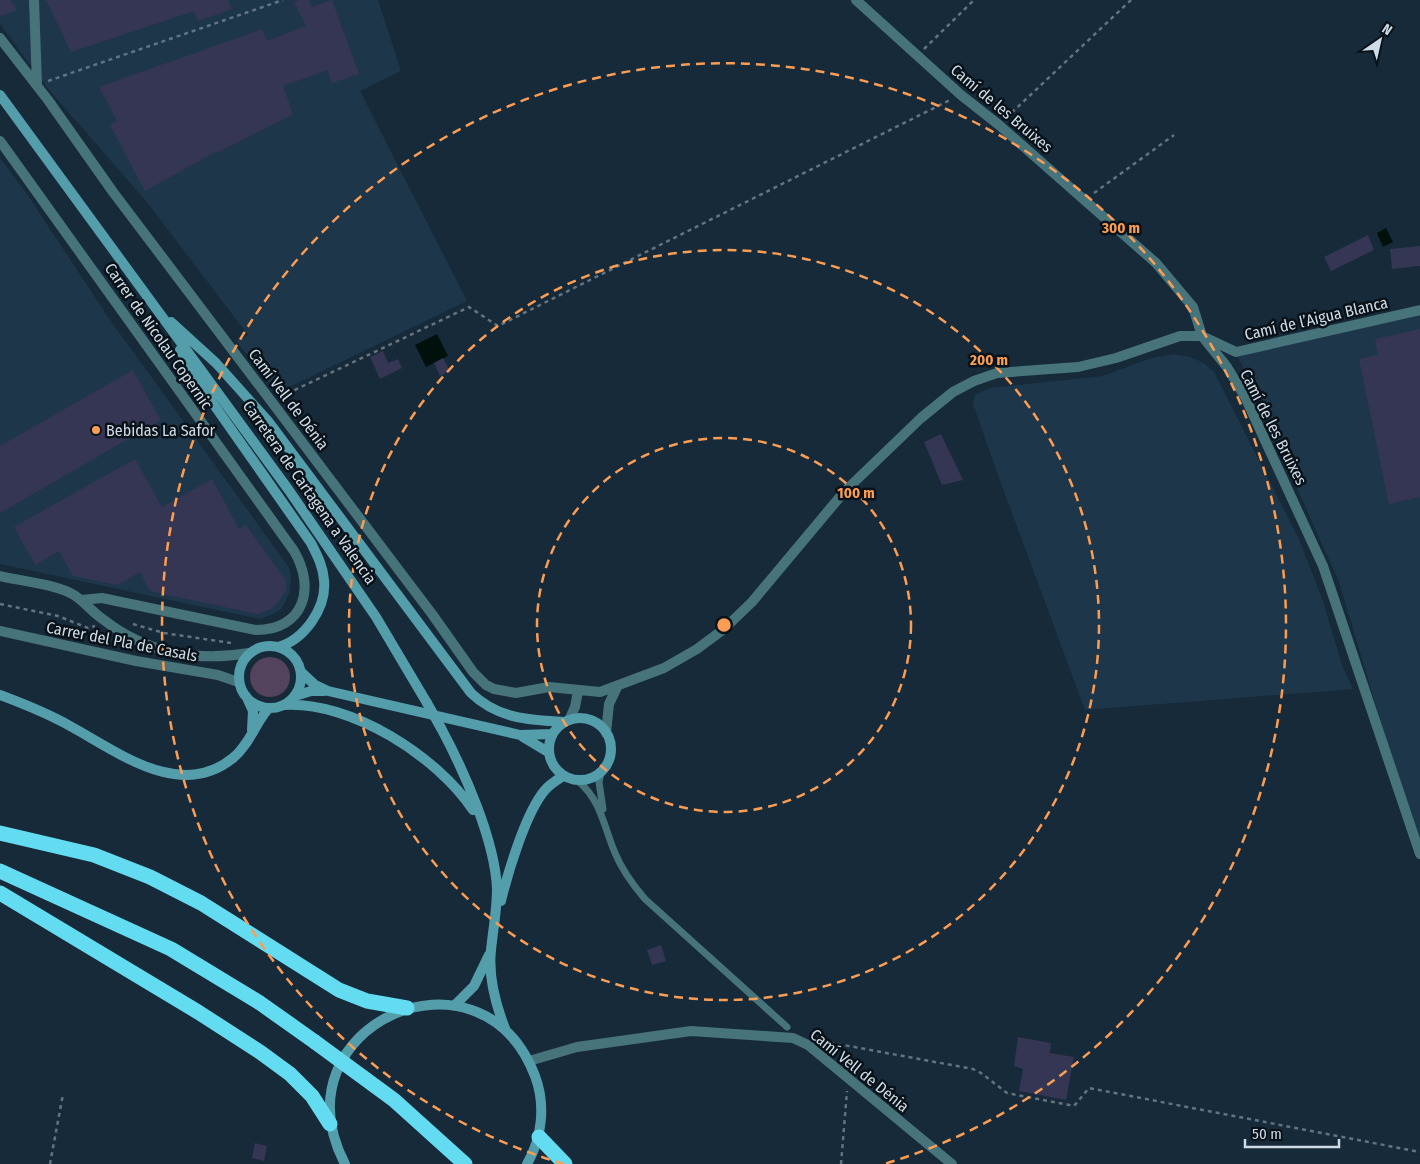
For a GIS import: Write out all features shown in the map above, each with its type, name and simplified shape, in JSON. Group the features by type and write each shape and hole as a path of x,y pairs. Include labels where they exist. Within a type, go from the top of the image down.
{"highway":[{"path":"0,834 94,854 150,877 201,903 339,990 367,1001 407,1008"},
{"path":"0,871 171,949 260,1003 394,1100 465,1164"},
{"path":"0,893 198,1012 260,1052 290,1074 312,1096 330,1124"},
{"path":"539,1137 565,1164"}],"main road":[{"name":"Carretera de Cartagena a Valencia","path":"0,95 337,559 376,617 441,728 459,765 481,823 493,863 497,888 491,952 494,989 506,1032"},
{"path":"157,310 194,374 306,535 321,562 324,582 318,609 300,636 278,647 263,646 249,653 240,666 238,682 252,711 251,734"},
{"path":"157,310 216,363 268,421 471,693 488,707 506,715 536,721 566,721 586,718 601,726 606,733 611,754 601,772 594,777 578,781 563,776 553,766 548,752 552,734 566,721"},
{"path":"278,647 294,658 300,672 300,684 295,696"},
{"path":"300,672 315,685 328,691 520,735 552,734"},
{"path":"284,705 295,696 311,691 328,691"},
{"path":"0,695 40,710 130,760 162,773 189,775 218,768 240,753 268,709"},
{"path":"248,700 268,709 284,705 312,707 338,714 394,738 445,777 467,802 481,823"},
{"path":"520,735 548,752"},
{"path":"494,926 504,889 528,822 544,790 563,776"},
{"name":"Carretera de Cartagena a Valencia","path":"454,1006 474,986 491,952"},
{"path":"345,1164 336,1147 330,1124 330,1094 339,1065 352,1046 379,1020 407,1008 422,1005 454,1006 482,1015 506,1032 530,1061 539,1085 542,1111 539,1137 527,1164"}],"street":[{"path":"34,0 37,85"},
{"name":"Camí de les Bruixes","path":"856,0 961,95 999,125 1171,278 1193,307 1202,336 1246,397 1323,566 1420,854"},
{"name":"Camí Vell de Dénia","path":"0,38 37,85 113,192 432,614 473,672 486,685 516,693 549,687 600,692"},
{"name":"Carrer de Nicolau Copernic","path":"0,141 302,563 305,576 305,591 302,605"},
{"name":"Camí de l’Aigua Blanca","path":"600,692 664,668 697,650 724,629 752,602 844,492 921,418 953,392 997,373 1078,368 1116,358 1170,338 1202,336 1236,352 1420,310"},
{"name":"Carrer del Pla de Casals","path":"0,576 60,589 81,600 104,621 148,646 209,658 249,653"},
{"name":"Carrer del Pla de Casals","path":"81,600 102,598 256,630 268,630 281,626 296,615 302,605"},
{"name":"Carrer del Pla de Casals","path":"0,631 136,661 218,675 238,682"},
{"path":"606,733 607,712 611,698 618,685"},
{"path":"566,721 575,707 578,691"},
{"path":"600,692 607,712"},
{"name":"Camí Vell de Dénia","path":"530,1061 577,1046 690,1031 786,1036 802,1042 952,1164"}],"lane":[{"name":"Camí Vell de Dénia","path":"601,772 600,782 605,822"},
{"name":"Camí Vell de Dénia","path":"578,781 591,794 605,822 622,866 645,899 787,1027"}],"path":[{"path":"37,85 283,0"},
{"path":"918,56 974,0"},
{"path":"999,125 1131,0"},
{"path":"272,401 469,307 498,326 961,95"},
{"path":"1084,200 1174,135"},
{"path":"802,1042 811,1040 972,1069 981,1073 1007,1093 1074,1106 1089,1088 1420,1152"},
{"path":"841,1164 848,1078"},
{"path":"50,1164 63,1094"}],"shaded area":[{"path":"0,0 378,0 401,71 360,91 467,301 277,393 236,341 248,335 146,201 49,90 0,24"},
{"path":"0,158 27,194 108,317 288,566 291,575 290,592 282,608 276,613 260,619 0,564"},
{"path":"1386,228 1393,242 1383,247 1377,233"},
{"path":"1420,313 1420,838 1388,746 1339,582 1236,352"},
{"path":"437,334 448,356 426,367 415,345"},
{"path":"1174,354 1190,357 1204,363 1214,372 1299,539 1323,601 1342,665 1353,689 1085,710 973,404 975,395 990,388 1103,376 1151,358"},
{"path":"270,657 284,663 290,677 284,691 270,697 256,691 250,677 256,663"}],"building":[{"path":"0,0 10,0 17,10 0,16"},
{"path":"46,0 228,0 232,9 198,21 194,11 71,52"},
{"path":"309,0 312,7 332,0 359,74 332,83 327,70 283,86 293,114 217,153 217,151 145,191 110,125 117,121 99,87 262,29 267,41 306,26 294,2"},
{"path":"1368,235 1374,250 1331,271 1324,257"},
{"path":"1420,246 1420,266 1392,269 1390,249"},
{"path":"1420,329 1420,497 1389,504 1359,359 1378,355 1375,339"},
{"path":"383,351 388,363 398,359 402,368 380,379 370,357"},
{"path":"443,358 450,371 440,376 434,363"},
{"path":"133,370 161,420 0,513 0,446"},
{"path":"941,434 963,480 942,485 924,442"},
{"path":"135,459 162,507 212,479 239,529 246,525 286,581 286,590 277,604 271,609 257,614 150,591 140,572 117,585 73,576 59,551 35,565 14,527"},
{"path":"661,945 666,961 652,965 647,950"},
{"path":"1018,1037 1051,1043 1050,1053 1074,1057 1066,1100 1019,1091 1023,1069 1014,1066"},
{"path":"255,1143 267,1146 264,1161 252,1158"}],"place":[{"name":"Bebidas La Safor","path":"96,430"}]}
